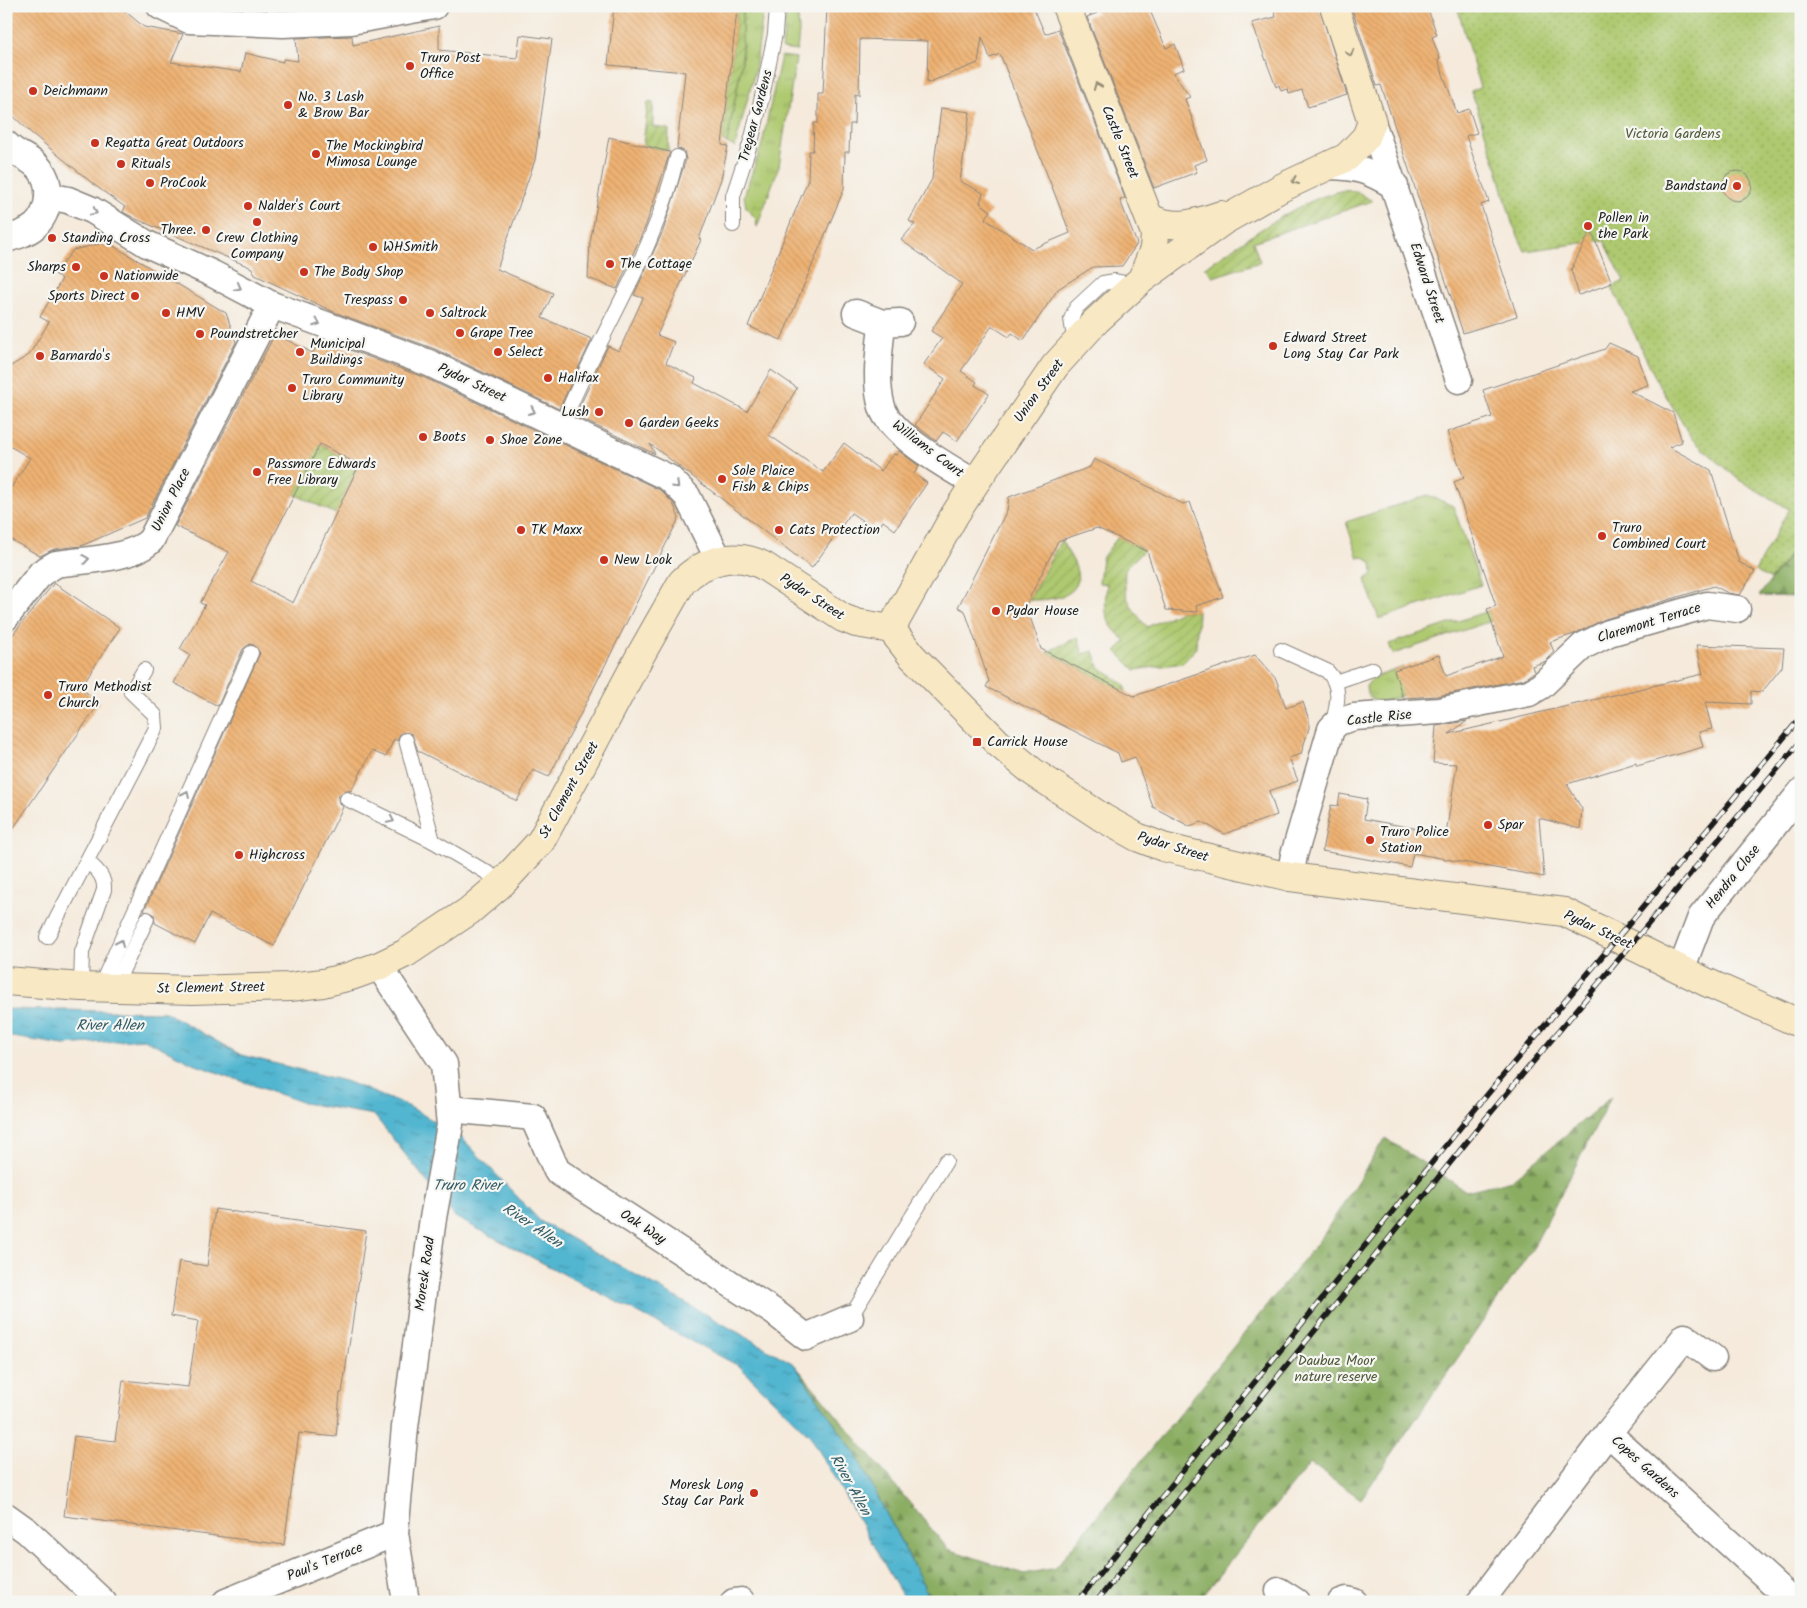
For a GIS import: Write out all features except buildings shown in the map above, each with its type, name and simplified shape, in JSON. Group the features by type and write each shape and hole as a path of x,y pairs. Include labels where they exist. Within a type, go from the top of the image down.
{"main road":[{"name":"Castle Street","path":"1066,6 1150,218 1154,233 1154,249 1139,282"},
{"name":"Edward Street","path":"1334,6 1372,122"},
{"name":"Union Street","path":"1150,218 1164,224 1182,225 1219,216 1246,206 1347,157 1366,137 1372,122"},
{"name":"Union Street","path":"891,629 954,516 1055,366 1139,282 1246,206"},
{"name":"Pydar Street","path":"719,560 741,558 753,560 843,618 856,623 891,629 912,656 998,744 1033,772 1103,818 1137,837 1163,847 1290,878 1564,912 1706,982 1801,1024"},
{"name":"St Clement Street","path":"6,981 98,987 193,990 290,987 323,983 379,966 434,936 503,882 541,841 675,592 690,574 719,560"}],"street":[{"path":"160,6 189,20 215,13 283,24 351,21 434,6"},
{"name":"Edward Street","path":"1372,122 1459,380"},
{"path":"6,144 14,153 35,164 40,169 45,176 48,196 44,212 35,226 6,239"},
{"path":"1330,166 1370,171 1395,186"},
{"name":"Pydar Street","path":"48,196 92,210 147,244 213,274 272,305 429,363 670,478 680,487 699,518 719,560"},
{"name":"Union Place","path":"6,617 41,573 56,564 133,552 145,546 151,540 272,305"},
{"name":"Williams Court","path":"856,313 891,322 879,393 885,415 905,436 975,483"},
{"name":"Claremont Terrace","path":"1522,695 1541,686 1590,642 1609,633 1707,605 1737,609"},
{"name":"Castle Rise","path":"1290,878 1294,855 1331,729 1338,722 1354,717 1439,711 1522,695"},
{"name":"Hendra Close","path":"1681,970 1701,917 1801,792"},
{"name":"Moresk Road","path":"379,966 444,1064 449,1117 433,1218 405,1427 395,1533 406,1602"},
{"name":"Oak Way","path":"449,1117 533,1117 557,1171 774,1312 806,1337 850,1318"},
{"path":"1608,1434 1685,1336 1713,1358"},
{"name":"Copes Gardens","path":"1480,1602 1608,1434 1794,1602"},
{"path":"6,1516 26,1531 103,1602"},
{"name":"Paul's Terrace","path":"226,1602 395,1533"},
{"path":"1340,1602 1347,1600 1354,1602"},
{"path":"734,1602 741,1601"}],"lane":[{"name":"Tregear Gardens","path":"733,225 733,196 752,138 762,97 775,34 777,6"},
{"path":"562,425 631,285 663,209 677,157"},
{"path":"1280,650 1327,671 1335,682 1338,699 1331,729"},
{"path":"98,987 244,664 251,653"},
{"path":"1335,682 1373,669"},
{"path":"47,937 156,728 155,715 131,692 144,670"},
{"path":"406,740 433,841"},
{"path":"347,799 433,841 503,882"},
{"path":"87,861 102,874 104,883 104,890 82,952 98,987"},
{"path":"98,987 147,919"},
{"path":"850,1318 946,1161"}],"green space":[{"path":"787,6 797,6 799,31 797,51 782,49"},
{"name":"Victoria Gardens","path":"1457,6 1801,6 1801,539 1770,580 1755,571 1789,509 1739,480 1692,439 1657,381 1612,287 1624,281 1604,240 1525,251 1512,223 1497,168 1471,91 1480,88"},
{"path":"737,10 742,11 742,61 727,143 722,141"},
{"path":"742,11 763,13 755,71 735,147 727,143 742,61"},
{"path":"781,56 796,58 779,166 757,227 756,219 746,207 744,196 762,144"},
{"path":"648,102 653,103 653,127 669,129 668,151 643,145"},
{"path":"1344,190 1358,192 1372,201 1253,242 1260,262 1213,277 1205,267 1290,212 1326,195"},
{"path":"319,444 359,465 336,514 294,494"},
{"path":"1428,495 1453,506 1481,585 1379,619 1365,580 1373,574 1372,563 1364,557 1358,558 1346,522"},
{"path":"1118,537 1144,550 1125,569 1125,587 1128,601 1147,627 1181,611 1198,612 1196,648 1183,663 1135,670 1116,651 1126,641 1109,622 1105,602 1107,584 1099,583 1102,558"},
{"path":"1801,539 1801,597 1759,596"},
{"path":"1061,540 1076,568 1078,578 1076,586 1071,592 1063,596 1029,600"},
{"path":"1488,611 1491,621 1393,654 1389,644"},
{"path":"1078,637 1083,654 1094,651 1099,667 1125,685 1126,692 1047,652"},
{"path":"1403,667 1402,696 1385,701 1370,698 1366,686 1373,678"},
{"name":"Daubuz Moor nature reserve","path":"1611,1097 1533,1248 1361,1499 1310,1463 1197,1602 929,1602 924,1586 856,1455 794,1364 948,1549 1024,1574 1055,1568 1322,1237 1385,1138 1466,1191 1512,1180"}],"water":[{"name":"Truro River","path":"6,1009 165,1012 241,1055 345,1081 410,1107 462,1138 540,1221 794,1364 856,1455 924,1586 929,1602 906,1602 811,1437 739,1366 455,1217 374,1115 304,1103 199,1066 144,1039 64,1045 6,1036"}],"railway":[{"path":"1077,1602 1472,1113 1801,717"},
{"path":"1096,1602 1483,1122 1801,741"}],"place":[{"name":"Truro Post Office","path":"410,66"},
{"name":"Deichmann","path":"33,91"},
{"name":"No. 3 Lash & Brow Bar","path":"288,105"},
{"name":"Regatta Great Outdoors","path":"95,143"},
{"name":"The Mockingbird Mimosa Lounge","path":"316,154"},
{"name":"Rituals","path":"121,164"},
{"name":"ProCook","path":"150,183"},
{"name":"Bandstand","path":"1737,186"},
{"name":"Nalder's Court","path":"248,206"},
{"name":"Crew Clothing Company","path":"257,222"},
{"name":"Pollen in the Park","path":"1588,226"},
{"name":"Three.","path":"206,230"},
{"name":"Standing Cross","path":"52,238"},
{"name":"WHSmith","path":"373,247"},
{"name":"The Cottage","path":"610,264"},
{"name":"Sharps","path":"76,267"},
{"name":"The Body Shop","path":"304,272"},
{"name":"Nationwide","path":"104,276"},
{"name":"Sports Direct","path":"135,296"},
{"name":"Trespass","path":"403,300"},
{"name":"HMV","path":"166,313"},
{"name":"Saltrock","path":"430,313"},
{"name":"Grape Tree","path":"460,333"},
{"name":"Poundstretcher","path":"200,334"},
{"name":"Edward Street Long Stay Car Park","path":"1273,346"},
{"name":"Municipal Buildings","path":"300,352"},
{"name":"Select","path":"498,352"},
{"name":"Barnardo's","path":"40,356"},
{"name":"Halifax","path":"548,378"},
{"name":"Truro Community Library","path":"292,388"},
{"name":"Lush","path":"599,412"},
{"name":"Garden Geeks","path":"629,423"},
{"name":"Boots","path":"423,437"},
{"name":"Shoe Zone","path":"490,440"},
{"name":"Passmore Edwards Free Library","path":"257,472"},
{"name":"Sole Plaice Fish & Chips","path":"722,479"},
{"name":"TK Maxx","path":"521,530"},
{"name":"Cats Protection","path":"779,530"},
{"name":"Truro Combined Court","path":"1602,536"},
{"name":"New Look","path":"604,560"},
{"name":"Pydar House","path":"996,611"},
{"name":"Truro Methodist Church","path":"48,695"},
{"name":"Carrick House","path":"977,742"},
{"name":"Spar","path":"1488,825"},
{"name":"Truro Police Station","path":"1370,840"},
{"name":"Highcross","path":"239,855"},
{"name":"Moresk Long Stay Car Park","path":"754,1493"}],"water label":[{"name":"River Allen","path":"110,1026"},
{"name":"River Allen","path":"532,1226"},
{"name":"River Allen","path":"850,1485"}]}
